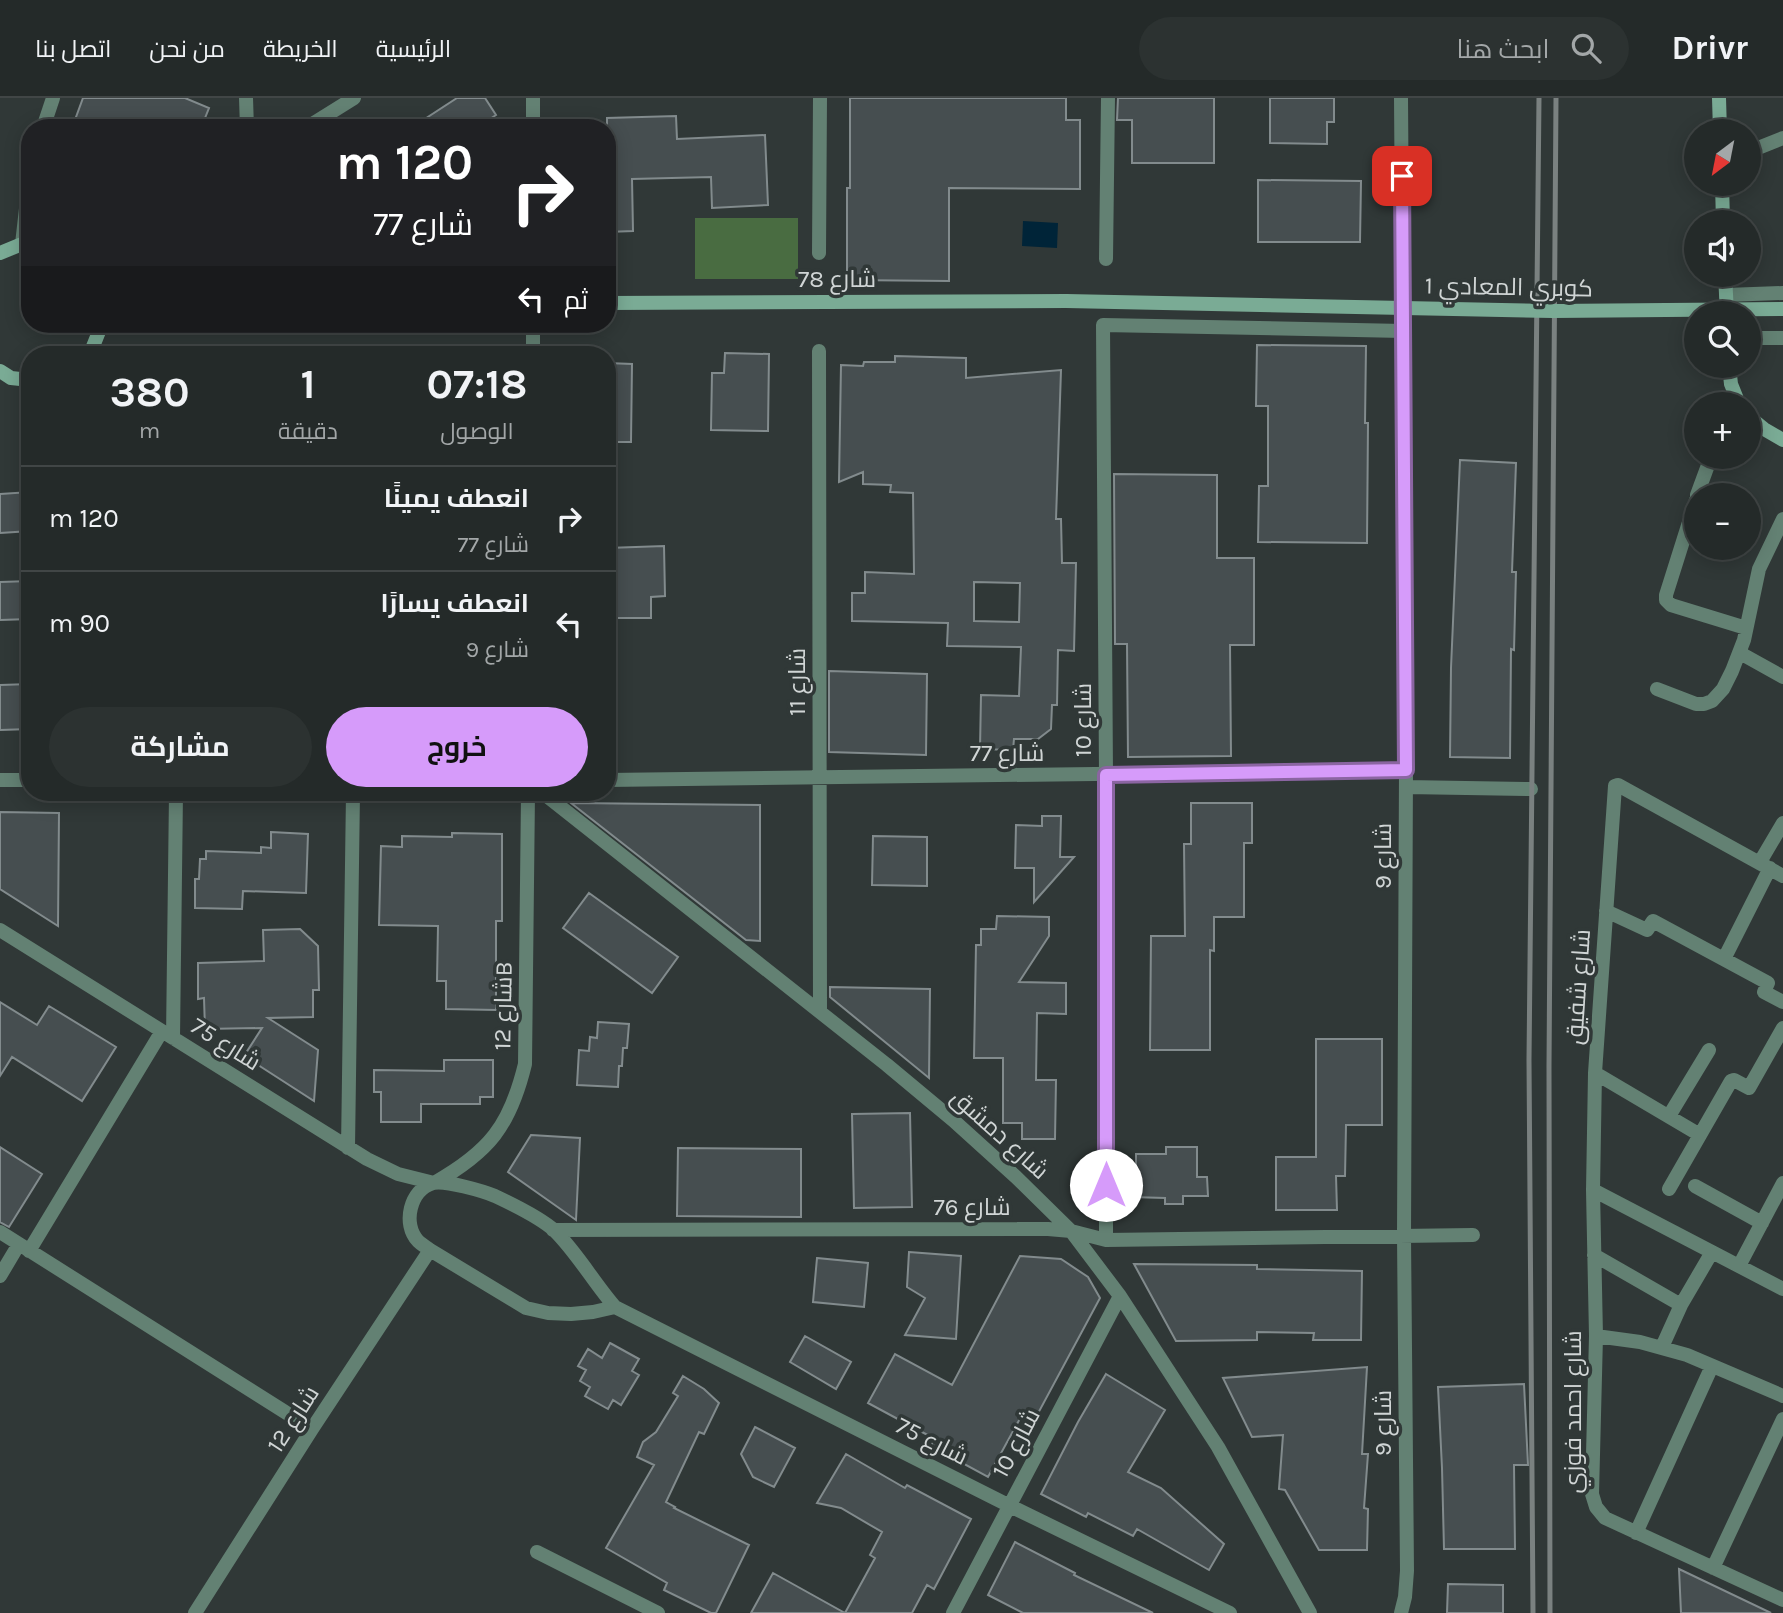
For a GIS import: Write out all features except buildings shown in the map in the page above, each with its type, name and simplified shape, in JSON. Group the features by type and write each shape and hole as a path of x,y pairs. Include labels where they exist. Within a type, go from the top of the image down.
{"street":[{"path":"46,119 53,98"},
{"path":"246,98 247,119"},
{"path":"320,119 354,98"},
{"path":"533,98 533,119"},
{"path":"819,253 820,98"},
{"path":"1106,259 1108,98"},
{"name":"شارع 9","path":"1401,98 1406,770 1404,1237 1407,1571 1401,1613"},
{"path":"1719,98 1720,119"},
{"path":"1761,147 1783,138"},
{"path":"0,253 21,246"},
{"path":"1726,287 1726,301"},
{"path":"1726,295 1783,293"},
{"name":"شارع 78","path":"616,303 1066,301"},
{"name":"كوبري المعادي 1","path":"1066,301 1553,312 1783,309"},
{"name":"شارع 10","path":"1106,1240 1103,325 1404,331"},
{"path":"533,334 533,346"},
{"path":"1761,338 1783,338"},
{"name":"شارع 11","path":"819,351 820,1012"},
{"path":"1761,427 1783,440"},
{"path":"1657,689 1696,704 1712,701 1723,690 1740,653 1759,569 1783,519"},
{"path":"1684,538 1666,600 1669,604 1746,628"},
{"path":"1740,653 1783,677"},
{"name":"شارع 77","path":"616,780 1406,770"},
{"path":"0,780 21,780"},
{"name":"شارع شفيق","path":"1593,1190 1595,1073 1616,785 1765,865"},
{"path":"1406,787 1531,789"},
{"path":"0,1276 24,1247 168,1034 176,801"},
{"path":"348,1148 353,801"},
{"name":"شارع 12B","path":"434,1183 461,1168 484,1147 503,1123 517,1095 523,1074 528,801"},
{"name":"شارع دمشق","path":"553,801 887,1065 953,1120 1071,1231 1120,1296 1218,1447 1310,1613"},
{"path":"1724,959 1783,823"},
{"path":"1765,865 1783,876"},
{"path":"1606,911 1647,930 1653,921 1768,983 1764,992 1783,1002"},
{"name":"شارع 75","path":"0,930 367,1159 398,1174 434,1183 463,1186 493,1195 553,1230 615,1307 1230,1613"},
{"path":"1670,1189 1731,1081 1750,1087 1783,1028"},
{"path":"1669,1116 1709,1050"},
{"path":"1595,1073 1700,1135"},
{"path":"434,1183 419,1192 410,1207 409,1224 417,1240 430,1250 526,1308 571,1314 615,1307"},
{"path":"1739,1266 1783,1183"},
{"path":"1695,1186 1762,1223"},
{"path":"1593,1190 1783,1289"},
{"name":"شارع احمد فوزي","path":"1593,1190 1597,1336 1592,1494 1596,1507 1605,1518 1783,1600"},
{"name":"شارع 76","path":"553,1230 1048,1229 1071,1231 1106,1240 1473,1235"},
{"path":"0,1232 312,1429"},
{"name":"شارع 12","path":"195,1613 430,1250"},
{"path":"1662,1347 1681,1305 1712,1252"},
{"path":"1594,1255 1681,1305"},
{"name":"شارع 10","path":"953,1613 1120,1296"},
{"path":"1597,1336 1662,1347 1783,1396"},
{"path":"1636,1533 1712,1366"},
{"path":"1713,1568 1783,1419"},
{"path":"1772,1441 1783,1453"},
{"path":"537,1552 658,1613"}],"green space":[{"path":"695,218 798,218 798,279 695,279"}],"water":[{"path":"1023,221 1058,223 1057,248 1022,246"}],"railway":[{"path":"1533,1613 1529,1060 1539,98"},
{"path":"1550,1613 1549,1066 1556,98"}],"route":[{"path":"1106,1185 1106,775 1406,770 1402,176"}]}
